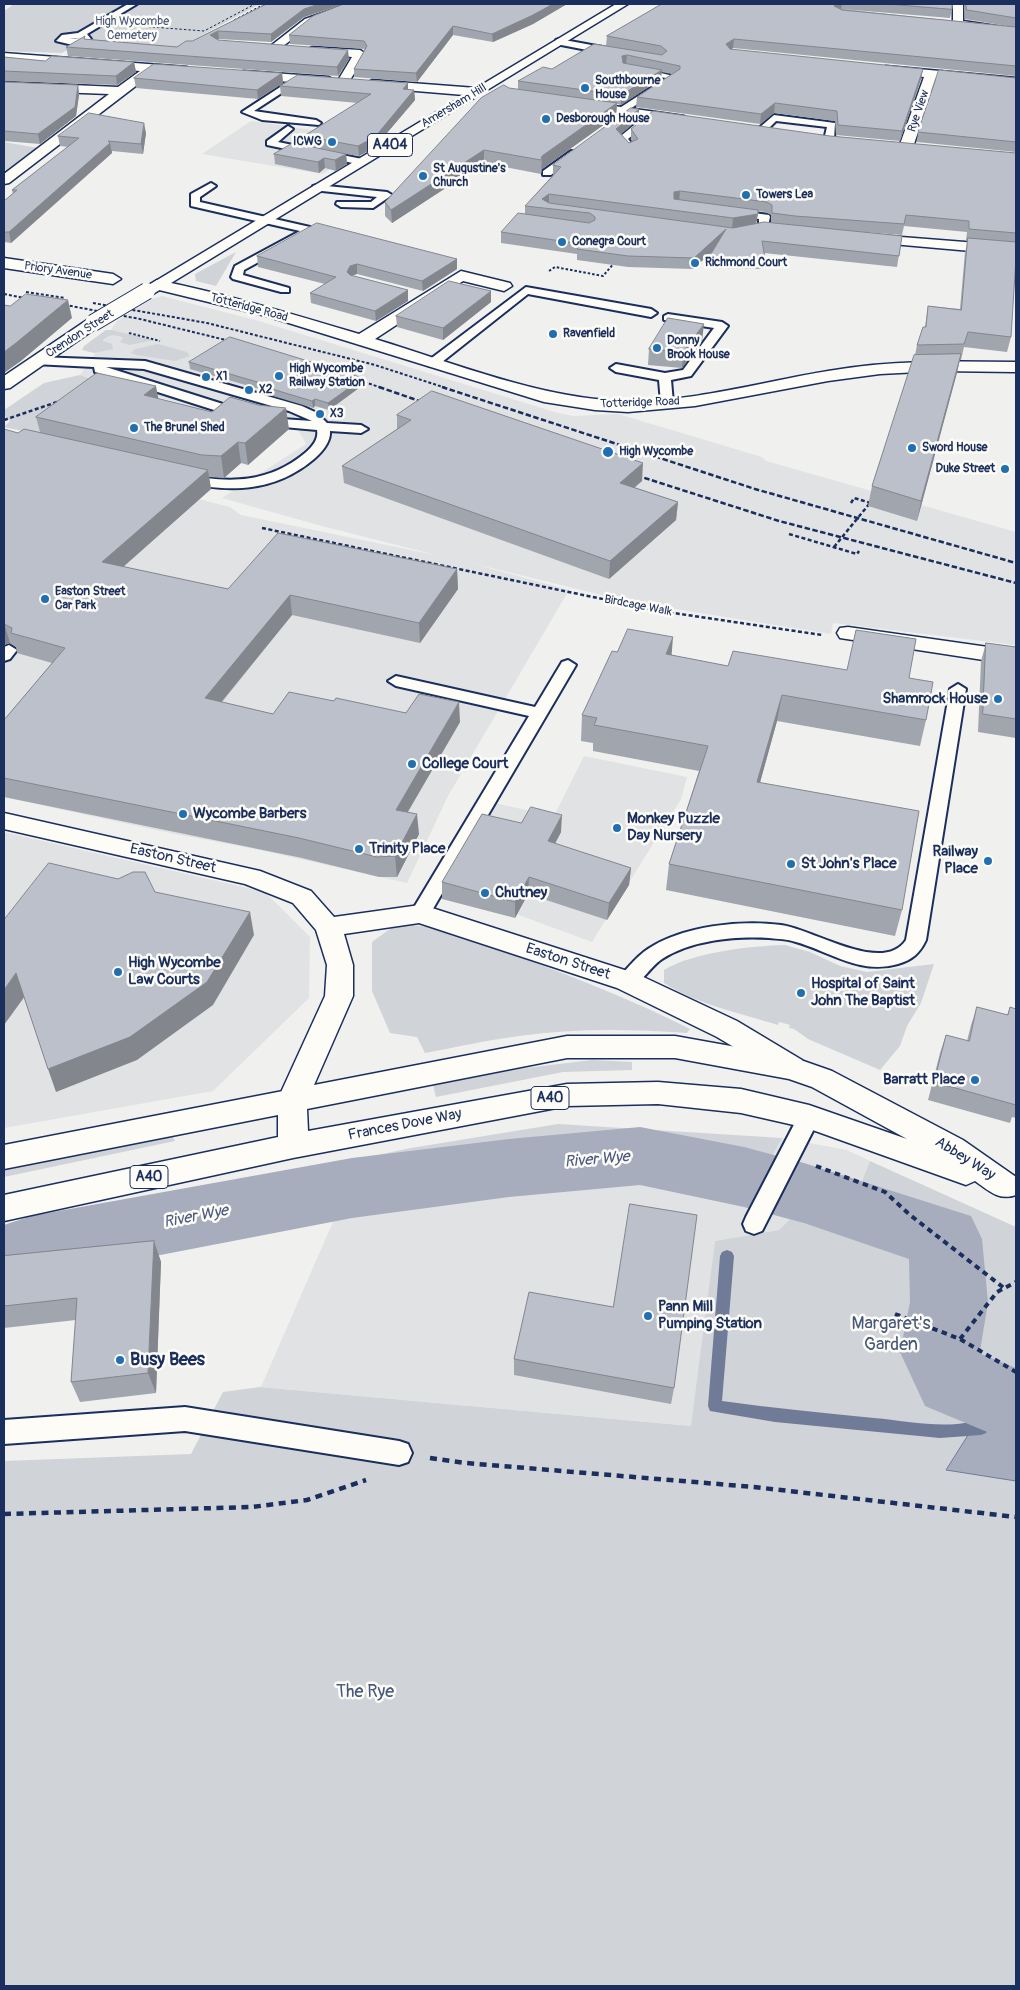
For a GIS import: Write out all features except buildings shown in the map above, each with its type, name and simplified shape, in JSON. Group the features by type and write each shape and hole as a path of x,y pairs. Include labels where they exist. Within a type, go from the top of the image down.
{"street":[{"path":"343,82 360,54 269,48 309,21 358,4"},
{"name":"Amersham Hill","path":"152,288 623,4"},
{"path":"958,4 952,23 1016,32"},
{"path":"4,56 200,72"},
{"path":"4,180 151,68"},
{"name":"Rye View","path":"872,68 1016,82"},
{"path":"228,74 476,92"},
{"name":"Rye View","path":"906,147 931,74"},
{"path":"4,86 120,91"},
{"path":"569,103 698,122"},
{"path":"758,130 782,133"},
{"path":"844,236 1016,251"},
{"name":"Priory Avenue","path":"4,264 113,279"},
{"path":"362,340 461,276 504,286"},
{"name":"Crendon Street","path":"4,384 94,323 152,288"},
{"name":"Totteridge Road","path":"152,288 186,290 362,340 550,398 596,405 667,403 860,371 914,367 1016,367"},
{"path":"409,294 426,299"},
{"path":"848,633 1016,658"},
{"name":"Easton Street","path":"5,823 251,877 302,897 328,927 340,964 339,996 292,1101"},
{"name":"Easton Street","path":"328,927 420,914 627,981 727,1029 792,1068"},
{"name":"A40","path":"4,1157 567,1047 675,1047 792,1068"},
{"name":"Abbey Way","path":"792,1068 822,1079 952,1149 1011,1188"},
{"name":"Frances Dove Way","path":"4,1208 293,1146 567,1095 658,1093 741,1101 809,1117"},
{"path":"292,1101 293,1146"},
{"name":"Abbey Way","path":"809,1117 1011,1188"}],"lane":[{"path":"47,60 68,44 60,40 65,37 80,36 133,4"},
{"path":"559,42 623,54"},
{"path":"615,124 626,112 674,77 626,69"},
{"path":"297,79 247,112 262,117 316,124"},
{"path":"631,149 622,140 652,115"},
{"path":"758,130 774,118 832,125 829,139"},
{"path":"288,129 270,143 362,162"},
{"path":"546,173 584,146"},
{"path":"211,186 195,196 195,204 263,221 306,229 304,233 240,268 236,277 285,290"},
{"path":"317,188 387,195 373,205 341,204"},
{"path":"717,211 765,217 763,229"},
{"path":"433,363 526,290 651,313"},
{"path":"616,368 665,377 687,373 722,326 668,318"},
{"path":"38,361 132,363 172,371 294,408 310,414 321,423 324,434 321,445 311,455 278,476 261,482 223,486 167,474"},
{"path":"74,362 266,422 361,429"},
{"path":"665,377 667,403"},
{"path":"420,914 568,665"},
{"path":"396,681 539,713"},
{"path":"627,981 655,954 670,945 722,935 782,932 809,939 848,957 866,961 884,961 900,956 912,949 916,940 958,690"},
{"path":"754,1224 809,1117"},
{"path":"4,1432 185,1418 399,1453"}],"path":[{"path":"101,23 204,31 255,4"},
{"path":"228,24 264,4"},
{"path":"526,290 555,267 604,276 621,255"},
{"path":"127,332 160,340"},
{"path":"4,420 60,401"},
{"path":"851,503 854,498 879,506"},
{"path":"834,547 870,503"},
{"name":"Birdcage Walk","path":"262,528 660,610 840,638 848,633"},
{"path":"788,534 858,553"},
{"path":"791,1152 804,1162 886,1192 910,1215 1004,1288"},
{"path":"960,1339 997,1292 1016,1282"},
{"path":"895,1314 960,1339 1016,1372"},
{"path":"4,1514 252,1507 307,1500 361,1483 399,1453 466,1463 754,1487 1016,1517"}],"shaded area":[{"path":"251,121 381,140 322,174 202,154"},
{"path":"162,296 259,321 558,413 573,416 618,414 762,457 766,461 1016,532 1016,645 833,623 831,634 626,601 467,562 569,590 448,796 407,883 255,849 170,833 4,797 4,450 230,507 241,515 440,556 222,498 306,444 298,430 251,423 80,375 117,321 152,299"},
{"name":"Monkey Puzzle Day Nursery","path":"584,756 687,777 681,799 592,942 516,914 467,847 494,803 554,816"},
{"path":"4,832 265,892 310,937 309,998 213,1091 4,1128"},
{"path":"782,1138 847,1150 870,1161 848,1216 803,1206 779,1230 715,1241 692,1426 261,1387 339,1208 496,1191 661,1169 689,1174 749,1193"}],"green space":[{"name":"High Wycombe Cemetery","path":"14,4 260,4 167,54 72,47 62,53 4,51 4,11"},
{"path":"4,142 38,148 4,175"},
{"path":"236,252 216,286 196,281 195,274"},
{"path":"106,330 154,340 129,345 120,342 123,338 112,335 103,341 112,344 113,349 94,353 82,350 84,346"},
{"path":"158,344 187,352 190,356 175,361 131,353 135,349"},
{"path":"80,375 104,383 106,449 4,427 10,421 4,415 4,410 44,383"},
{"path":"404,924 433,928 487,945 603,989 690,1029 687,1033 603,1030 540,1033 425,1053 417,1037 390,1033 372,991 372,942 394,926"},
{"path":"785,945 810,952 840,966 867,972 934,964 921,1003 907,1026 900,1046 880,1070 808,1039 794,1029 789,1028 790,1025 779,1022 778,1025 705,1003 664,983 664,970 706,954"},
{"path":"592,1060 632,1062 632,1070 563,1072 436,1097 433,1085 518,1069"},
{"path":"558,1124 782,1138 772,1156 668,1141 524,1141 38,1253 4,1258 4,1230 37,1226 411,1148"},
{"path":"171,1134 175,1141 4,1177 4,1166"},
{"name":"The Rye","path":"870,1161 1016,1227 1016,1986 4,1986 4,1461 191,1454 223,1392 260,1387 691,1426 715,1241 779,1230 803,1206 848,1216"}],"water":[{"path":"982,1369 1011,1374 1016,1378 1016,1481 946,1470 975,1424 975,1419 980,1411 973,1399 968,1379 973,1372"}],"waterway":[{"name":"River Wye","path":"31,1248 352,1188 509,1168 640,1156 744,1177 804,1193 945,1239 949,1302 940,1352 953,1380 1016,1406"},
{"path":"727,1256 715,1406 775,1415 940,1431 981,1428 984,1425"}],"railway":[{"path":"26,292 65,298"},
{"path":"4,294 35,300"},
{"path":"55,303 140,319 238,343"},
{"path":"93,303 207,323 375,365 446,388"},
{"path":"350,377 382,388"},
{"path":"379,387 431,405"},
{"path":"442,387 755,489 1016,563"},
{"path":"629,473 779,521 1016,583"}],"place":[{"name":"Southbourne House","path":"585,88"},
{"name":"Desborough House","path":"546,119"},
{"name":"ICWG","path":"332,142"},
{"name":"St Augustine's Church","path":"423,176"},
{"name":"Towers Lea","path":"746,195"},
{"name":"Conegra Court","path":"562,242"},
{"name":"Richmond Court","path":"695,263"},
{"name":"Ravenfield","path":"553,334"},
{"name":"Donny Brook House","path":"657,348"},
{"name":"High Wycombe Railway Station","path":"279,376"},
{"name":"X1","path":"206,377"},
{"name":"X2","path":"249,390"},
{"name":"X3","path":"320,414"},
{"name":"The Brunel Shed","path":"134,428"},
{"name":"Sword House","path":"912,448"},
{"name":"High Wycombe","path":"608,452"},
{"name":"Duke Street","path":"1005,469"},
{"name":"Easton Street Car Park","path":"45,599"},
{"name":"Shamrock House","path":"998,699"},
{"name":"College Court","path":"412,764"},
{"name":"Wycombe Barbers","path":"183,814"},
{"name":"Monkey Puzzle Day Nursery","path":"617,828"},
{"name":"Trinity Place","path":"359,849"},
{"name":"Railway Place","path":"988,861"},
{"name":"St John's Place","path":"791,864"},
{"name":"Chutney","path":"485,893"},
{"name":"High Wycombe Law Courts","path":"118,972"},
{"name":"Hospital of Saint John The Baptist","path":"801,993"},
{"name":"Barratt Place","path":"975,1080"},
{"name":"Pann Mill Pumping Station","path":"648,1316"},
{"name":"Busy Bees","path":"120,1360"}],"park label":[{"name":"Margaret's Garden","path":"891,1334"}]}
